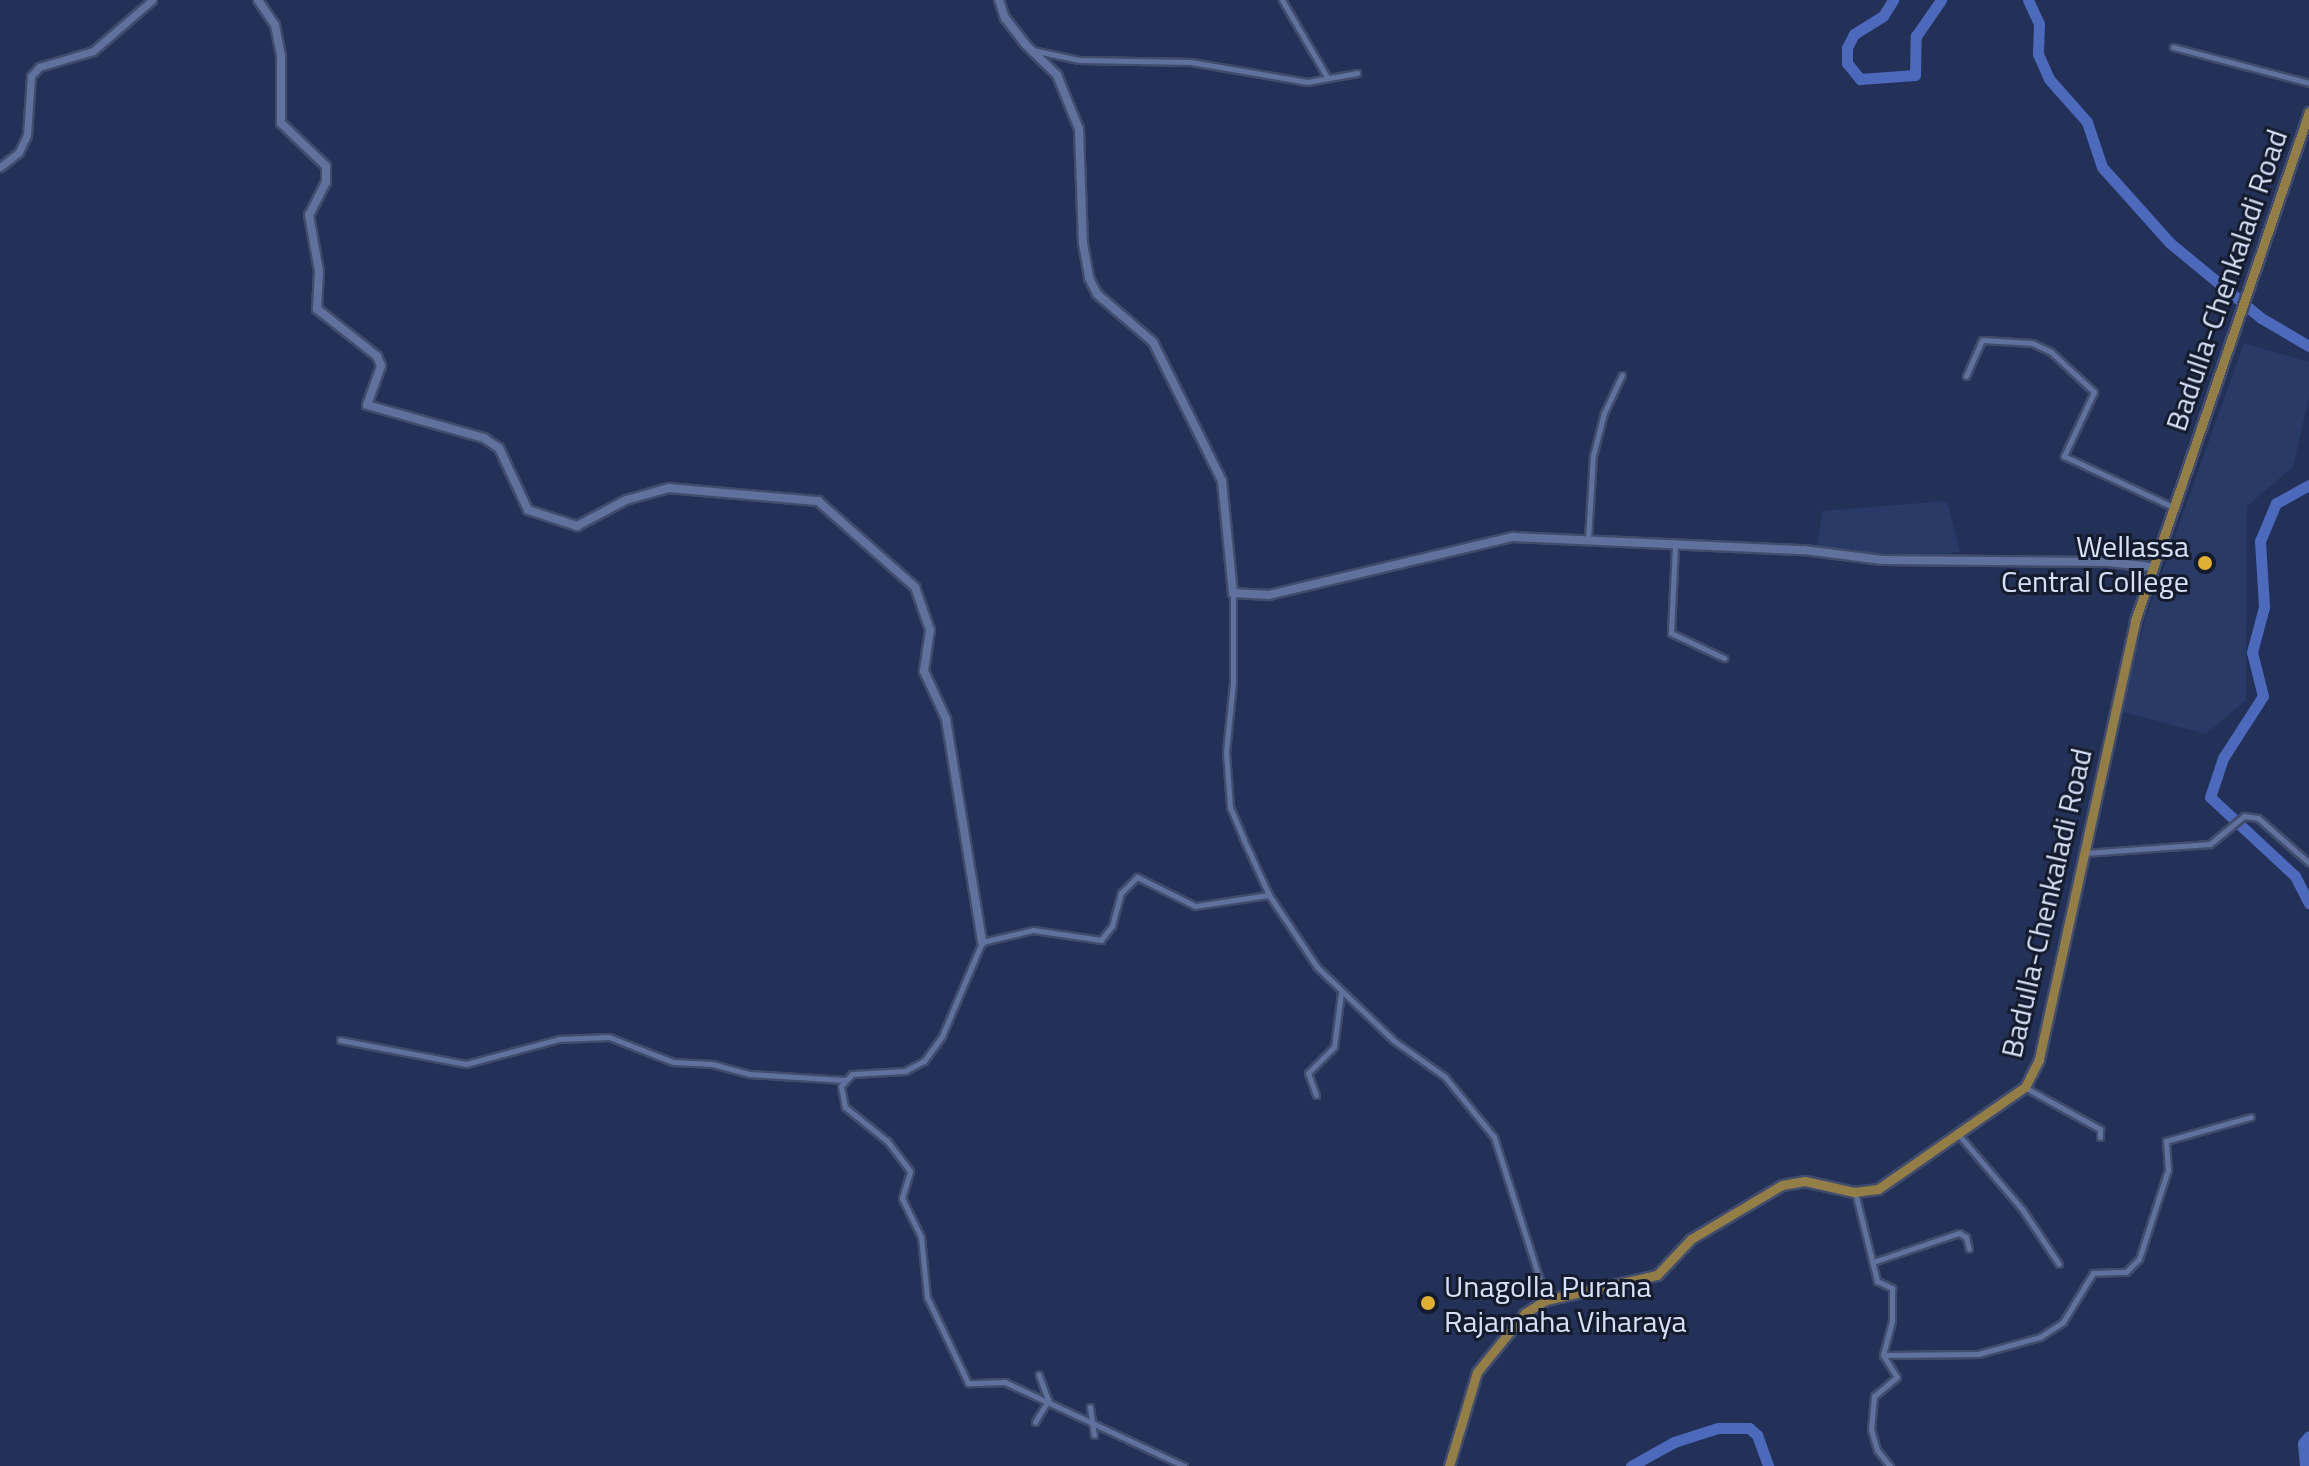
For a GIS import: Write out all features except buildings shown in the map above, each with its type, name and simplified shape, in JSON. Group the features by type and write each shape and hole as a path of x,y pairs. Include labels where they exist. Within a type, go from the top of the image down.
{"highway":[{"name":"Badulla-Chenkaladi Road","path":"1854,1192 1878,1189 2025,1087 2039,1059 2152,567 2309,112"},
{"path":"1449,1466 1477,1372 1514,1321 1525,1313 1546,1300 1657,1275 1691,1239 1782,1185 1805,1181 1854,1192"}],"main road":[{"path":"258,0 275,25 281,55 281,123 326,166 326,182 309,215 319,271 317,309 377,356 381,366 367,405 484,438 499,448 528,510 577,526 626,500 669,488 818,501 915,587 930,630 924,671 946,719 982,942"},
{"path":"999,0 1005,18 1057,75 1079,129 1083,243 1089,278 1097,294 1153,342 1222,481 1233,593 1269,595 1498,540 1588,539 1675,547 1804,550 1882,560 2108,562 2152,567"}],"street":[{"path":"0,167 19,152 27,135 31,76 39,67 93,51 152,0"},
{"path":"1282,0 1327,77"},
{"path":"2173,47 2309,83"},
{"path":"1031,50 1079,60 1191,62 1307,82 1357,73"},
{"path":"1966,376 1982,340 2032,343 2051,352 2094,392 2064,456 2174,507"},
{"path":"1588,539 1593,456 1604,413 1622,375"},
{"path":"1675,547 1671,633 1724,658"},
{"path":"1233,593 1228,792 1269,895 1317,967 1393,1040 1445,1077 1494,1137 1546,1300"},
{"path":"2084,853 2210,844 2244,816 2258,818 2309,863"},
{"path":"340,1040 466,1064 559,1039 609,1037 673,1062 712,1064 750,1074 844,1080 866,1072 905,1071 924,1061 942,1036 982,942 1033,930 1101,940 1112,926 1121,893 1137,877 1195,906 1269,895"},
{"path":"1316,1095 1308,1073 1334,1047 1341,992"},
{"path":"844,1080 845,1107 887,1141 910,1171 902,1198 921,1237 927,1297 968,1383 994,1379 1048,1400 1184,1466"},
{"path":"2025,1087 2100,1129 2100,1137"},
{"path":"1883,1355 1978,1354 2040,1337 2063,1322 2093,1273 2126,1272 2139,1259 2168,1170 2166,1141 2251,1117"},
{"path":"1958,1134 2022,1209 2059,1264"},
{"path":"1854,1192 1877,1281 1892,1288 1892,1321 1883,1355 1897,1377 1874,1396 1871,1429 1877,1450 1890,1466"},
{"path":"1873,1262 1959,1233 1969,1249"},
{"path":"1039,1375 1048,1400"},
{"path":"1035,1422 1048,1400"},
{"path":"1090,1407 1094,1435"}],"shaded area":[{"name":"Wellassa Central College","path":"2244,343 2309,362 2309,396 2293,467 2247,506 2246,700 2206,734 2120,711 2145,620"},
{"path":"1947,501 1960,552 1900,559 1817,549 1822,511"}],"waterway":[{"path":"1893,0 1883,16 1854,34 1847,48 1847,63 1860,79 1915,75 1916,36 1941,0"},
{"path":"2028,0 2039,24 2038,54 2049,79 2087,122 2102,167 2170,243 2261,318 2309,346"},
{"path":"2309,485 2276,503 2260,541 2264,607 2252,652 2263,696 2223,758 2210,797 2295,876 2309,904"},
{"path":"1631,1466 1674,1442 1718,1428 1749,1428 1757,1435 1768,1466"},
{"path":"2305,1466 2303,1443 2309,1436"}],"place":[{"name":"Wellassa Central College","path":"2205,563"},
{"name":"Unagolla Purana Rajamaha Viharaya","path":"1428,1303"}]}
